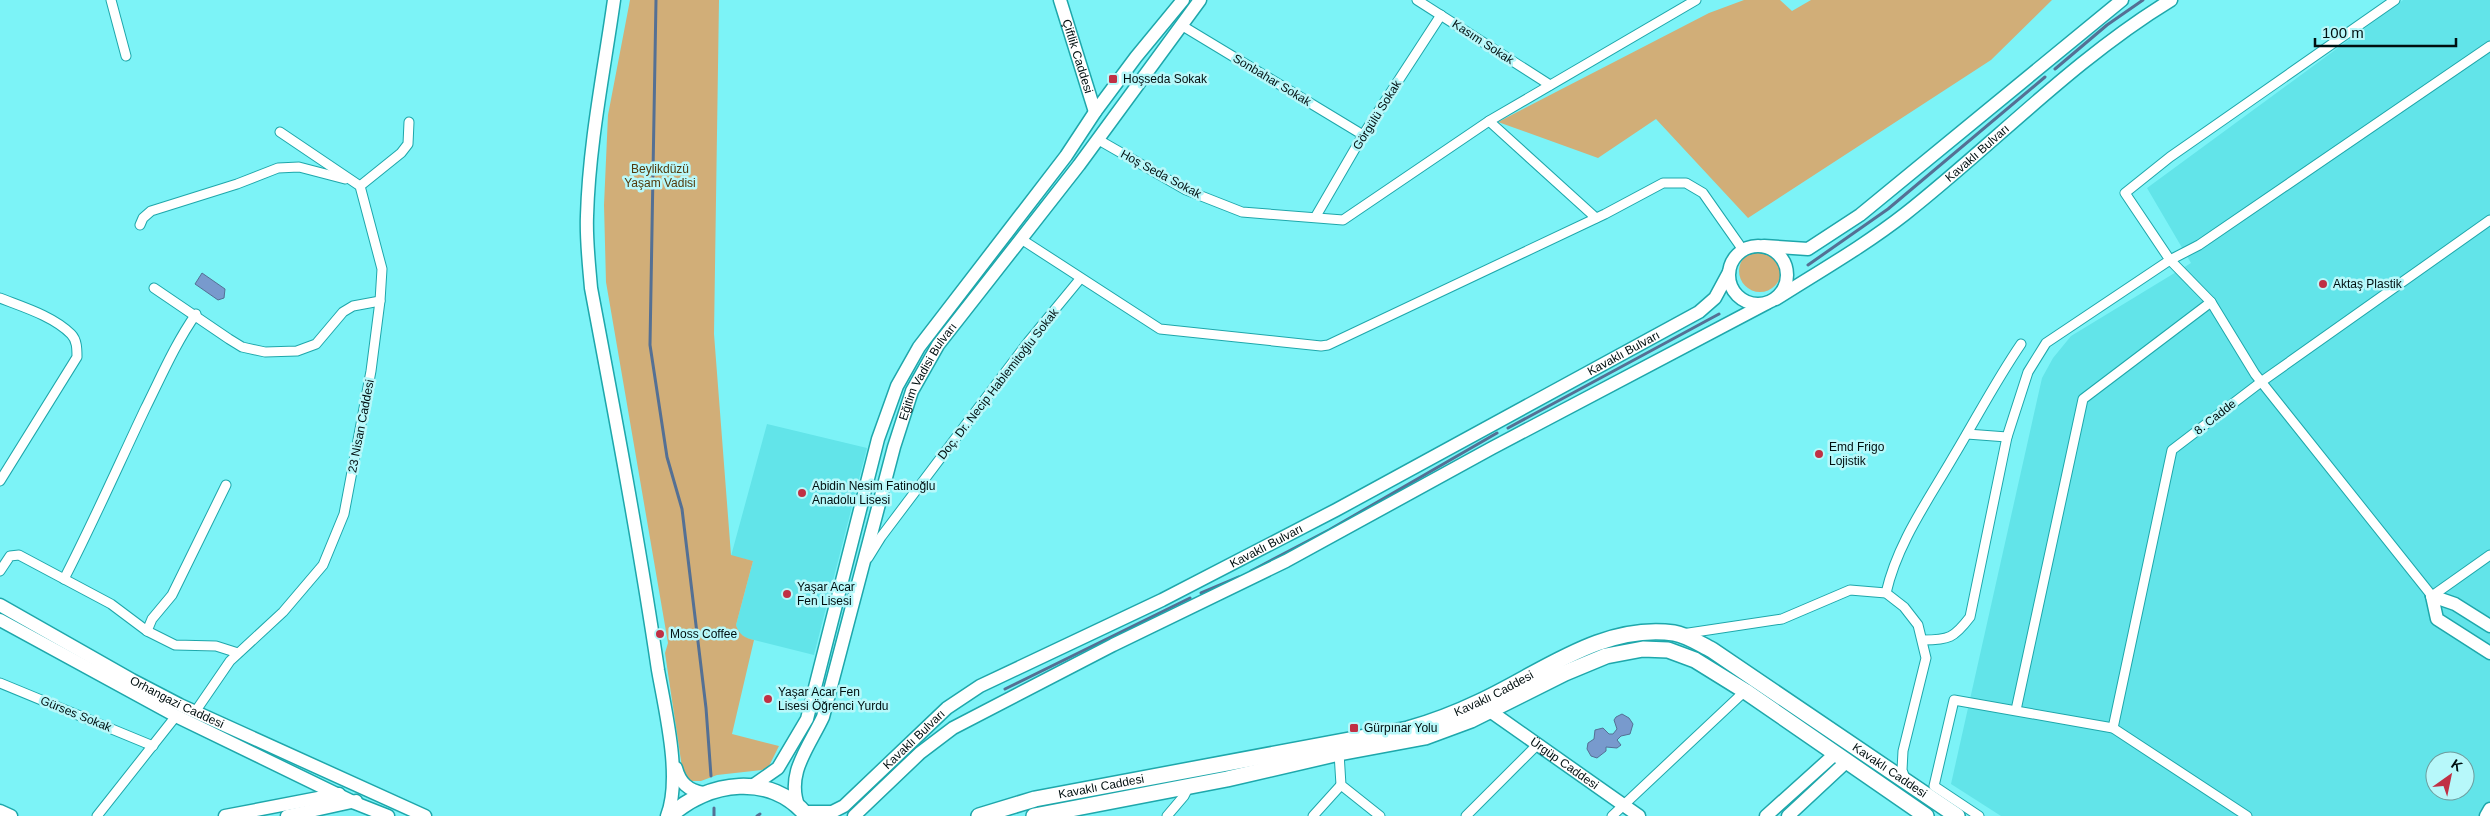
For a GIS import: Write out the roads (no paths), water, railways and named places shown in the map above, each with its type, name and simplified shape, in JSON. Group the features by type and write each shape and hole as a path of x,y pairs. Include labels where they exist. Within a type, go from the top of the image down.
{"main road":[{"path":"614,0 589,180 587,216 588,260 591,288 638,549 670,744 673,792 669,816"},
{"name":"Çiftlik Caddesi","path":"1060,0 1094,112"},
{"name":"Eğitim Vadisi Bulvarı","path":"751,787 778,768 807,719 878,439 896,386 919,347 1066,156 1094,112 1183,0"},
{"name":"Eğitim Vadisi Bulvarı","path":"803,812 793,790 793,780 823,717 894,447 912,390 938,345 1097,139 1200,0"},
{"name":"Kavaklı Bulvarı","path":"803,812 832,812 844,806 947,708 962,697 1015,669 1162,600 1328,514 1699,312 1715,298 1729,272 1731,263 1743,250 1754,246 1808,249 1860,215 2122,0"},
{"name":"Kavaklı Bulvarı","path":"854,816 920,753 961,723 1113,645 1286,562 1501,444 1771,301 1876,236 2092,56 2126,30 2171,0"},
{"path":"1084,130 1097,139"},
{"path":"1729,272 1730,282 1740,298 1758,304 1771,301 1787,284 1786,265 1781,256 1764,246"},
{"path":"2432,596 2455,604 2490,626"},
{"path":"2432,596 2437,619 2490,653"},
{"name":"Orhangazi Caddesi","path":"0,605 132,680 195,712 425,816"},
{"name":"Orhangazi Caddesi","path":"0,620 176,716 355,803 388,816"},
{"name":"Kavaklı Caddesi","path":"979,816 1035,799 1408,729 1429,723 1479,702 1595,643 1632,635 1674,633 1694,640 1712,650 1957,816"},
{"name":"Kavaklı Caddesi","path":"1034,816 1189,786 1451,730 1565,673 1606,656 1643,649 1668,650 1695,660 1746,690 1926,816"},
{"name":"Ürgüp Caddesi","path":"1490,711 1639,816"},
{"path":"670,744 681,782 693,791 703,793"},
{"path":"1766,816 1841,758"},
{"path":"1788,816 1841,758"},
{"path":"289,802 302,793 304,788 297,774"},
{"path":"669,816 680,806 703,793 719,788 751,787 772,792 803,812"},
{"path":"225,816 361,788 361,795 355,803 287,816"},
{"path":"2486,816 2490,809"},
{"path":"0,810 11,816"}],"street":[{"path":"111,0 126,56"},
{"name":"Kasım Sokak","path":"1417,0 1550,85"},
{"name":"Hoş Seda Sokak","path":"1097,139 1186,190 1242,212 1316,216 1343,220 1489,121 1696,0"},
{"path":"2394,0 2170,157 2125,193 2170,260 2211,302 2261,382 2432,596 2490,555"},
{"name":"Görgülü Sokak","path":"1316,216 1363,135 1441,16"},
{"name":"Sonbahar Sokak","path":"1181,25 1363,135"},
{"path":"1923,640 1943,640 1954,635 1970,617 2007,437 2028,372 2046,343 2170,260 2199,245 2490,46"},
{"path":"1489,121 1596,218"},
{"path":"356,184 401,154 408,144 410,122"},
{"path":"280,132 356,184"},
{"path":"140,225 143,218 151,211 237,184 278,168 299,167 356,184"},
{"path":"1021,239 1080,279 1160,329 1321,346 1328,345 1596,218 1663,183 1686,182 1703,192 1743,250"},
{"name":"23 Nisan Caddesi","path":"195,712 230,661 283,612 323,565 344,514 371,371 382,269 356,184"},
{"name":"8. Cadde","path":"2113,728 2172,450 2261,382 2490,220"},
{"name":"Doç. Dr. Necip Hablemitoğlu Sokak","path":"865,563 881,537 1028,342 1080,279"},
{"path":"154,288 196,314 242,347 265,352 297,351 316,344 343,312 353,306 380,301"},
{"path":"0,298 40,314 72,335 77,344 78,357 0,481"},
{"path":"2016,710 2083,399 2211,302"},
{"path":"64,579 98,514 127,447 180,337 196,314"},
{"path":"1886,593 1894,564 1908,535 1993,386 2021,344"},
{"path":"1967,434 2007,437"},
{"path":"147,630 152,619 172,596 226,486"},
{"path":"0,571 10,556 18,555 111,604 147,630 175,645 216,646 238,653"},
{"path":"1674,633 1684,634 1782,620 1850,590 1886,593 1904,607 1918,625 1926,658 1903,750 1902,770 1906,782"},
{"name":"Gürses Sokak","path":"0,683 153,746"},
{"path":"1612,816 1746,690"},
{"path":"1979,816 1934,786 1954,700 2113,728 2247,816"},
{"path":"97,816 176,716"},
{"path":"1466,816 1538,744"},
{"path":"1313,816 1341,785 1339,753"},
{"path":"1341,785 1380,816"},
{"path":"1167,816 1184,796 1189,786"}],"waterway":[{"path":"656,0 650,345 667,457 682,509 706,708 711,776"},
{"path":"2055,69 2107,25 2143,0"},
{"path":"1808,265 1888,209 2045,77"},
{"path":"1508,428 1719,314"},
{"path":"1251,571 1329,530 1497,433"},
{"path":"1201,593 1239,577"},
{"path":"1005,689 1190,598"},
{"path":"714,808 714,816"}],"place":[{"name":"Hoşseda Sokak","path":"1113,79"},
{"name":"Aktaş Plastik","path":"2323,284"},
{"name":"Emd Frigo Lojistik","path":"1819,454"},
{"name":"Abidin Nesim Fatinoğlu Anadolu Lisesi","path":"802,493"},
{"name":"Yaşar Acar Fen Lisesi","path":"787,594"},
{"name":"Moss Coffee","path":"660,634"},
{"name":"Yaşar Acar Fen Lisesi Öğrenci Yurdu","path":"768,699"},
{"name":"Gürpınar Yolu","path":"1354,728"}],"park label":[{"name":"Beylikdüzü Yaşam Vadisi","path":"660,176"}]}
